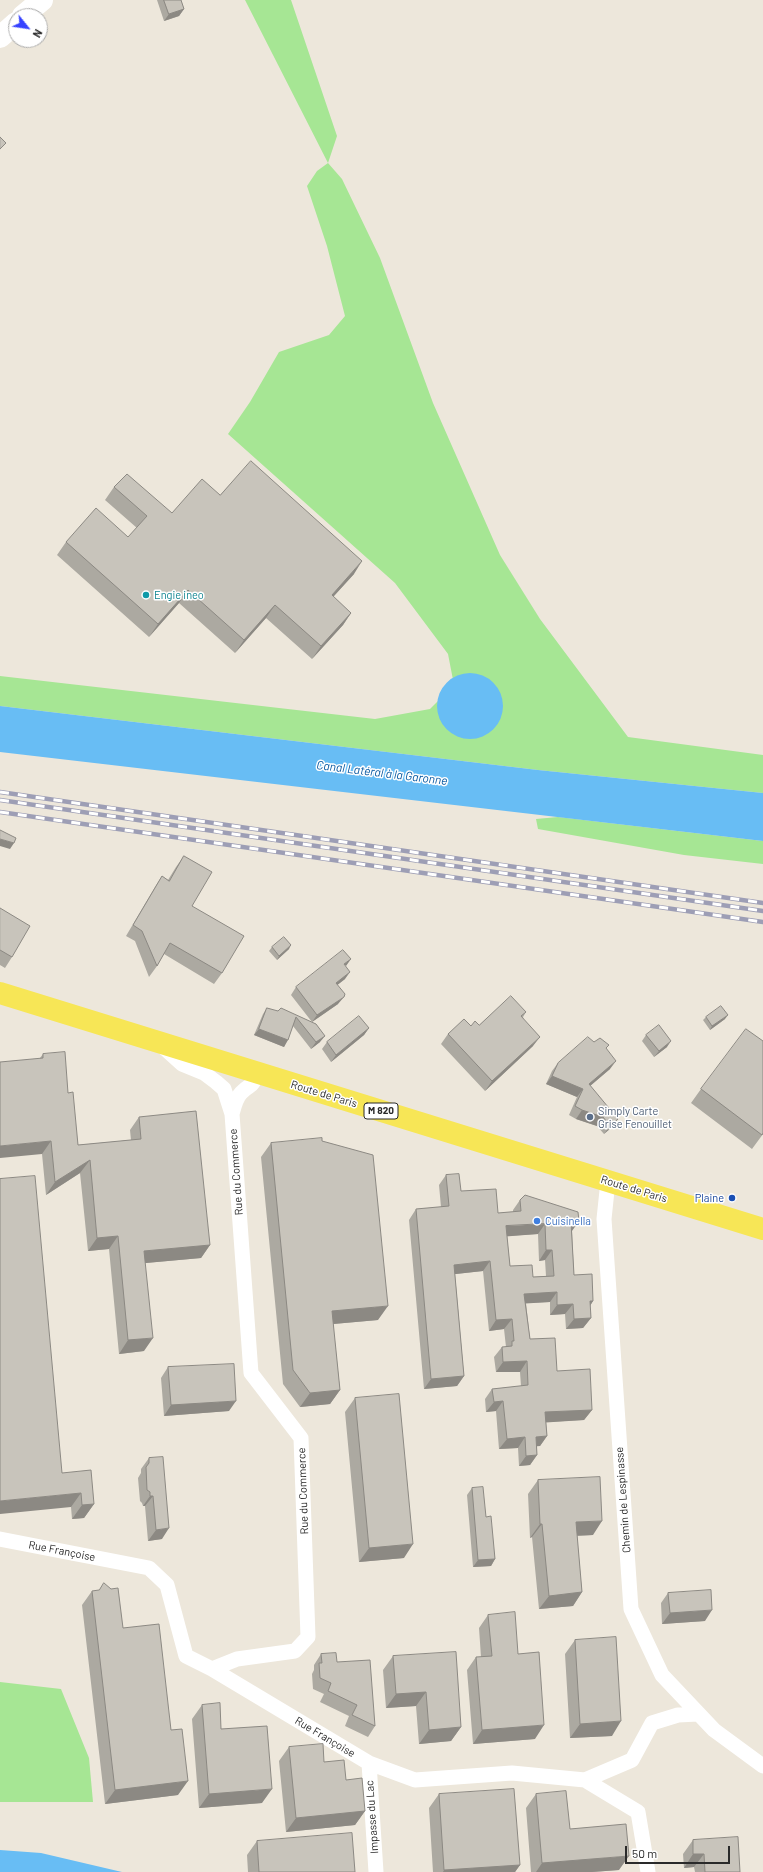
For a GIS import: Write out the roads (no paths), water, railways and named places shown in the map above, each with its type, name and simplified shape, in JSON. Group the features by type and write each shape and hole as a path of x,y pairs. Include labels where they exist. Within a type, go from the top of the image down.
{"main road":[{"path":"32,8 42,0"},
{"path":"0,37 8,30"},
{"name":"Route de Paris","path":"0,993 763,1229"}],"street":[{"name":"Rue du Commerce","path":"158,1042 182,1064 204,1073 224,1089 232,1114 251,1373 301,1438 308,1637 295,1650 237,1659 212,1669"},
{"name":"Rue du Commerce","path":"232,1114 236,1100 241,1093 252,1086 257,1073"},
{"name":"Chemin de Lespinasse","path":"608,1182 604,1219 631,1609 662,1675 714,1730 763,1766"},
{"name":"Rue Françoise","path":"0,1539 149,1568 167,1585 186,1656 212,1669 369,1763 415,1780 512,1774 585,1780 632,1760 652,1723 678,1715 698,1714"},
{"name":"Impasse du Lac","path":"369,1763 376,1872"},
{"path":"585,1780 638,1812 648,1872"}],"water":[{"path":"464,673 476,673 488,678 498,688 503,700 501,719 488,734 476,739 464,739 452,734 442,724 437,712 437,700 442,688 452,678"},
{"name":"Canal Latéral à la Garonne","path":"0,706 538,770 763,793 763,841 0,752"},
{"path":"0,1850 41,1853 122,1872 0,1872"}],"railway":[{"path":"0,792 763,903"},
{"path":"0,800 763,911"},
{"path":"0,812 763,922"}],"place":[{"name":"Engie ineo","path":"146,595"},
{"name":"Simply Carte Grise Fenouillet","path":"590,1117"},
{"name":"Plaine","path":"732,1198"},
{"name":"Cuisinella","path":"537,1221"}]}
